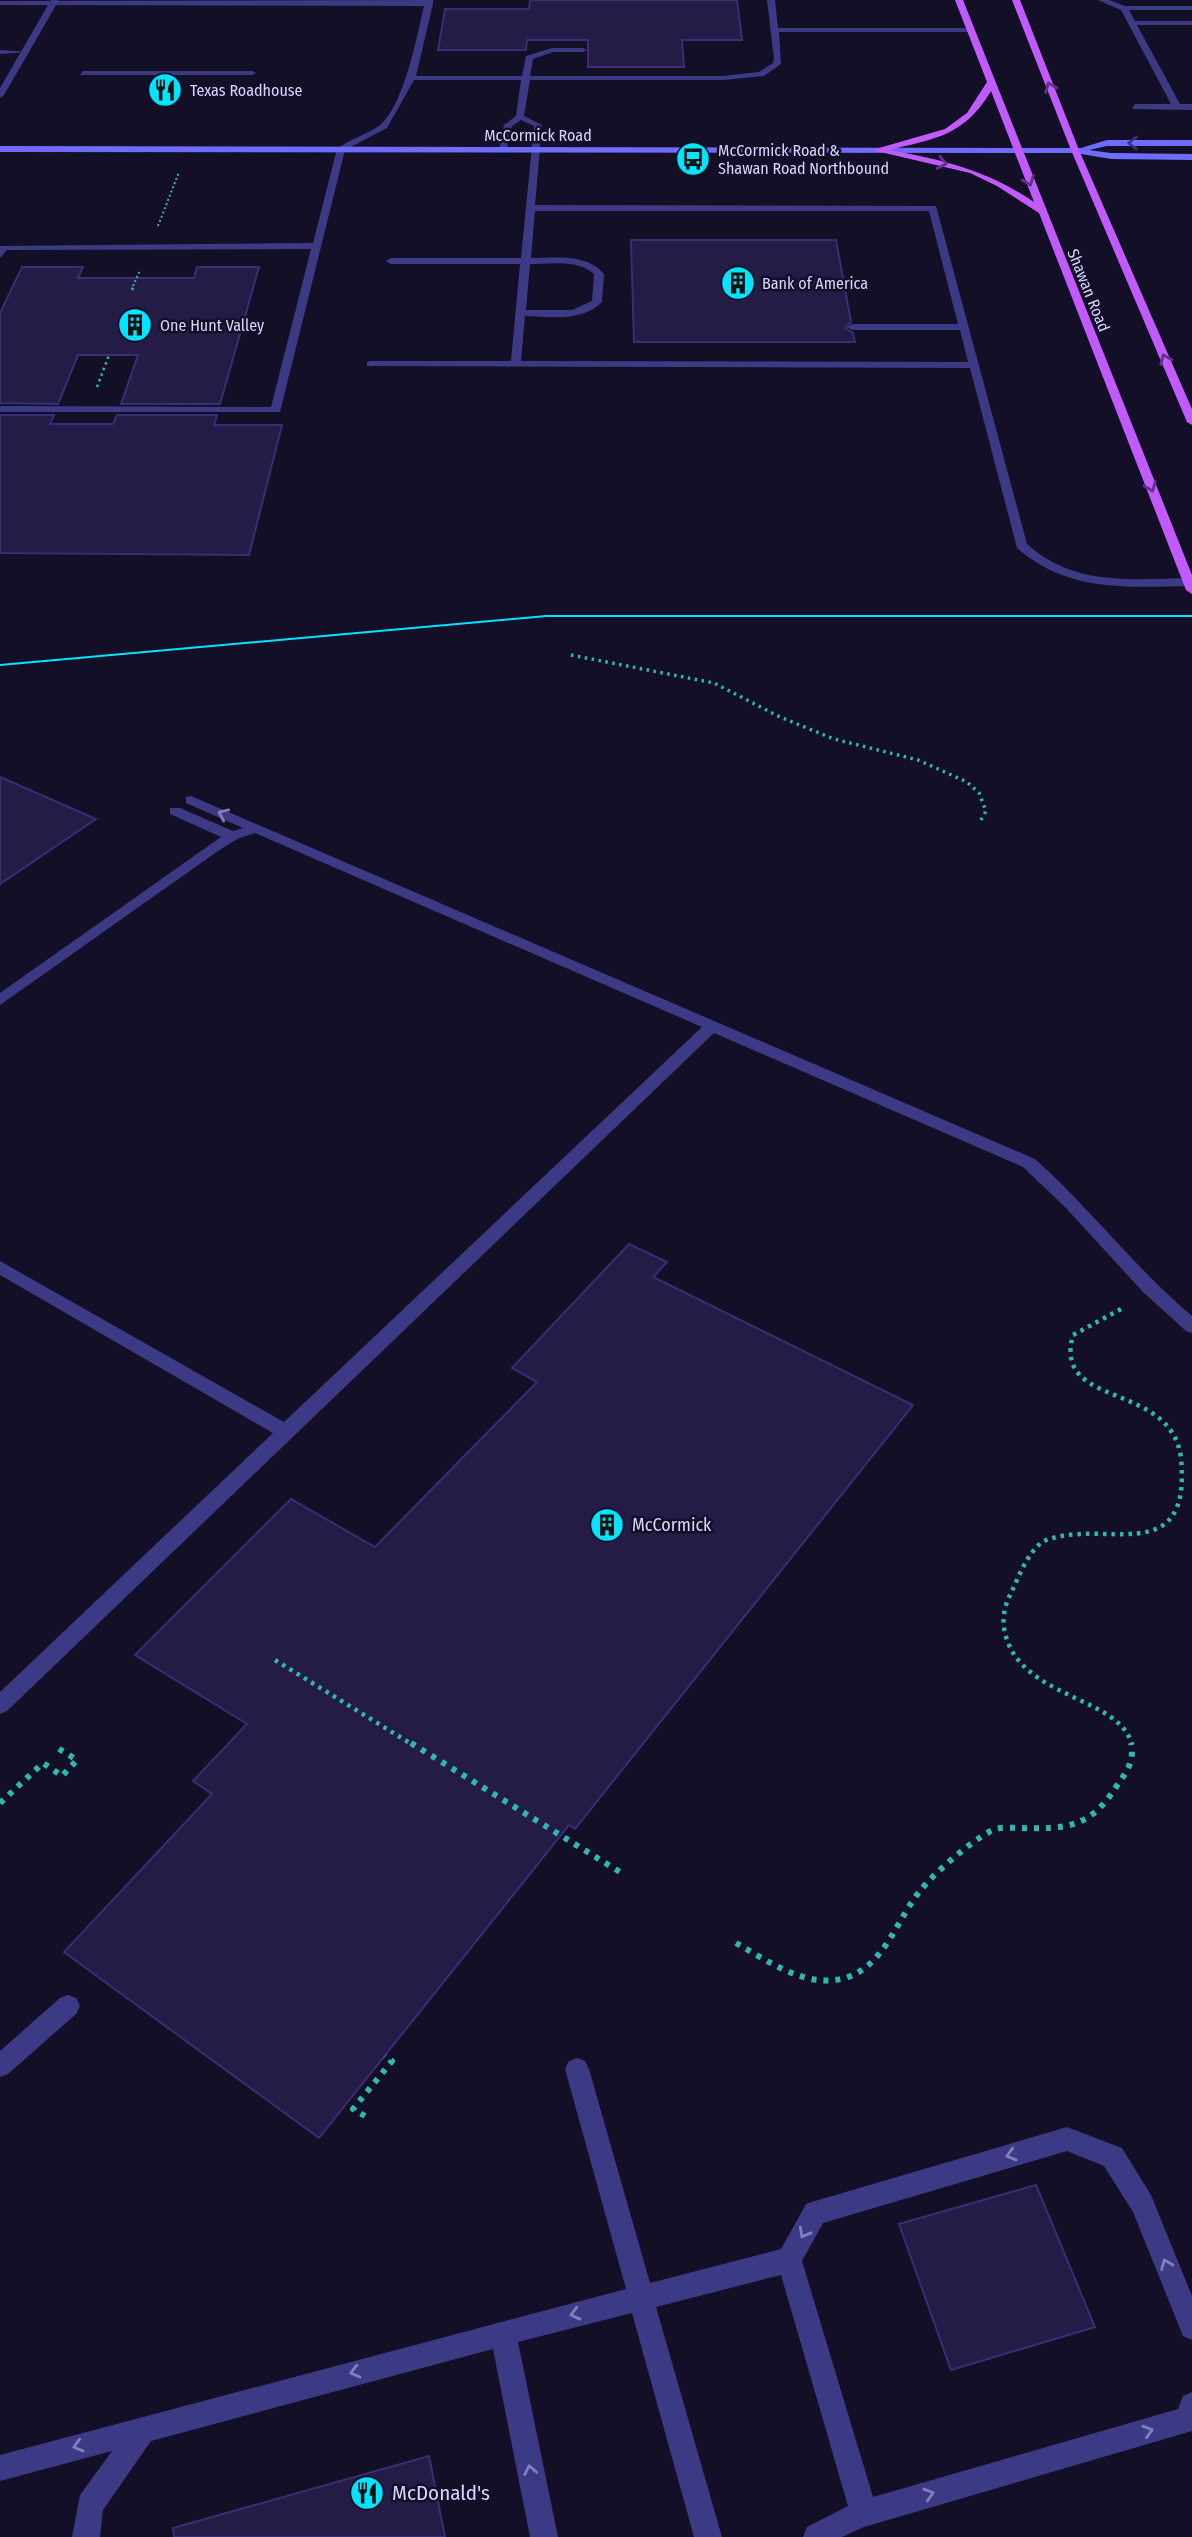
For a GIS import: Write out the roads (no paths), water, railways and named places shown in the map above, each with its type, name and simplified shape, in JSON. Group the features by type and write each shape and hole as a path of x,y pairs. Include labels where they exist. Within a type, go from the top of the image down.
{"main road":[{"name":"Shawan Road","path":"959,0 1191,585"},
{"path":"1016,0 1075,150 1192,422"},
{"path":"876,150 931,137 954,128 976,110 991,83"},
{"name":"McCormick Road","path":"1075,150 1107,143 1192,143"},
{"name":"McCormick Road","path":"0,149 1075,150 1111,156 1192,156"},
{"path":"876,150 975,173 998,183 1041,211"}],"street":[{"path":"411,78 717,78 761,74 777,64 771,0"},
{"path":"1102,0 1124,8 1192,8"},
{"path":"0,95 54,1"},
{"path":"0,3 429,2 411,78 390,117 384,126 341,149 276,410 0,409"},
{"path":"1124,8 1177,107"},
{"path":"1132,23 1192,23"},
{"path":"775,30 970,30"},
{"path":"503,149 509,125 520,117 529,58 552,50 583,50"},
{"path":"0,52 25,52"},
{"path":"83,73 252,73"},
{"path":"1135,107 1192,107"},
{"path":"516,364 538,125 520,117"},
{"path":"530,208 933,208 1021,545 1034,560 1053,571 1075,578 1191,585"},
{"path":"1,249 315,246"},
{"path":"391,261 581,262 594,268 599,274 597,302 591,308 578,312 521,313"},
{"path":"852,327 964,327"},
{"path":"371,364 974,365"},
{"path":"191,800 1029,1163 1057,1186 1150,1288 1192,1325"},
{"path":"175,811 232,836"},
{"path":"0,1000 232,836 255,828"},
{"path":"0,1705 712,1026"},
{"path":"0,1267 286,1432"},
{"path":"0,2067 68,2006"},
{"path":"578,2069 708,2537"},
{"path":"864,2513 789,2260 815,2213 1067,2139 1113,2157 1142,2204 1192,2327"},
{"path":"0,2468 503,2333 789,2260"},
{"path":"503,2333 544,2537"},
{"path":"817,2537 841,2522 864,2513 1189,2419 1192,2405"},
{"path":"86,2537 90,2505 144,2428"}],"tram line":[{"path":"0,665 546,616 1192,616"}],"place":[{"name":"Texas Roadhouse","path":"165,90"},
{"name":"McCormick Road & Shawan Road Northbound","path":"693,159"},
{"name":"Bank of America","path":"738,283"},
{"name":"One Hunt Valley","path":"135,325"},
{"name":"McCormick","path":"607,1525"},
{"name":"McDonald's","path":"367,2493"}]}
